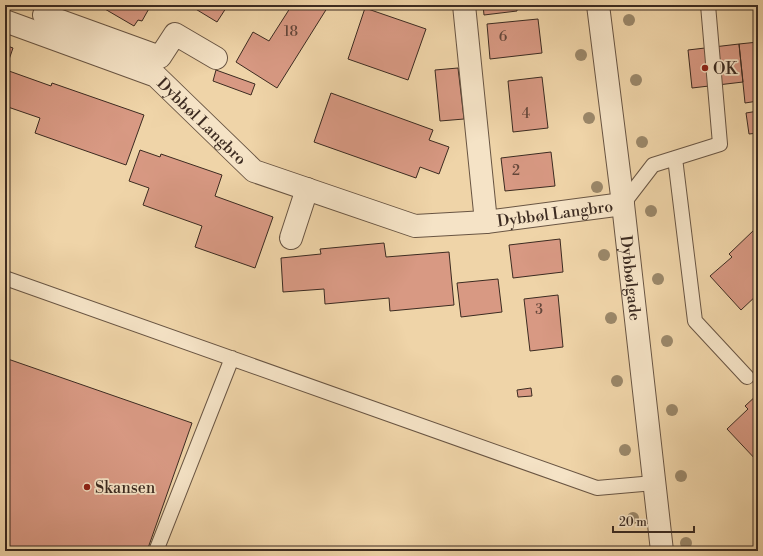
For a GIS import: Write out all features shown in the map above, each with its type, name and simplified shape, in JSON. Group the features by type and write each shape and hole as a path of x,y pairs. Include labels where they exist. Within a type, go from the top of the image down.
{"street":[{"path":"48,5 44,15 160,57 174,34 216,58"},
{"name":"Dybbøl Langbro","path":"464,5 486,222"},
{"name":"Dybbølgade","path":"598,5 623,204 662,551"},
{"name":"Dybbøl Langbro","path":"5,21 156,76 254,171 415,226 486,222 623,204"},
{"path":"291,238 307,190"}],"lane":[{"path":"623,204 653,166 720,144 708,5"},
{"path":"675,158 695,321 747,377"},
{"path":"5,278 597,488 654,483"},
{"path":"156,551 232,358"}],"building":[{"path":"98,5 151,5 142,21 138,20 134,26"},
{"path":"189,5 228,5 217,22"},
{"path":"292,5 329,5 277,88 236,62 253,32 269,41"},
{"path":"483,5 517,5 517,11 484,15"},
{"path":"754,5 758,5 758,38"},
{"path":"365,8 426,29 408,80 348,59"},
{"path":"538,19 542,53 490,59 487,24"},
{"path":"758,42 758,101 745,103 739,44"},
{"path":"739,44 743,82 692,88 688,50"},
{"path":"5,45 13,48 5,71"},
{"path":"458,68 464,119 440,121 435,70"},
{"path":"216,70 255,84 251,95 213,81"},
{"path":"9,71 51,86 52,83 144,115 126,165 35,133 40,118 5,106 5,82"},
{"path":"542,77 548,128 513,132 508,81"},
{"path":"331,93 433,130 429,140 449,147 439,174 420,167 416,178 314,142"},
{"path":"758,111 758,133 749,134 746,113"},
{"path":"140,150 160,157 161,154 222,175 215,196 273,217 255,268 195,247 202,226 143,205 149,188 129,181"},
{"path":"551,152 555,186 505,191 501,158"},
{"path":"755,229 758,232 758,294 741,310 710,276 732,257 729,254"},
{"path":"560,239 563,272 513,278 509,245"},
{"path":"384,243 386,257 449,252 454,305 390,311 389,298 325,304 324,289 283,292 281,258 321,254 320,249"},
{"path":"498,279 502,312 461,317 457,283"},
{"path":"558,295 563,347 530,351 524,299"},
{"name":"Skansen","path":"5,358 192,423 147,551 5,551"},
{"path":"531,388 532,396 518,397 517,390"},
{"path":"758,394 758,462 727,429 748,409 745,406"}],"place":[{"name":"OK","path":"705,68"},
{"name":"Skansen","path":"87,487"}]}
